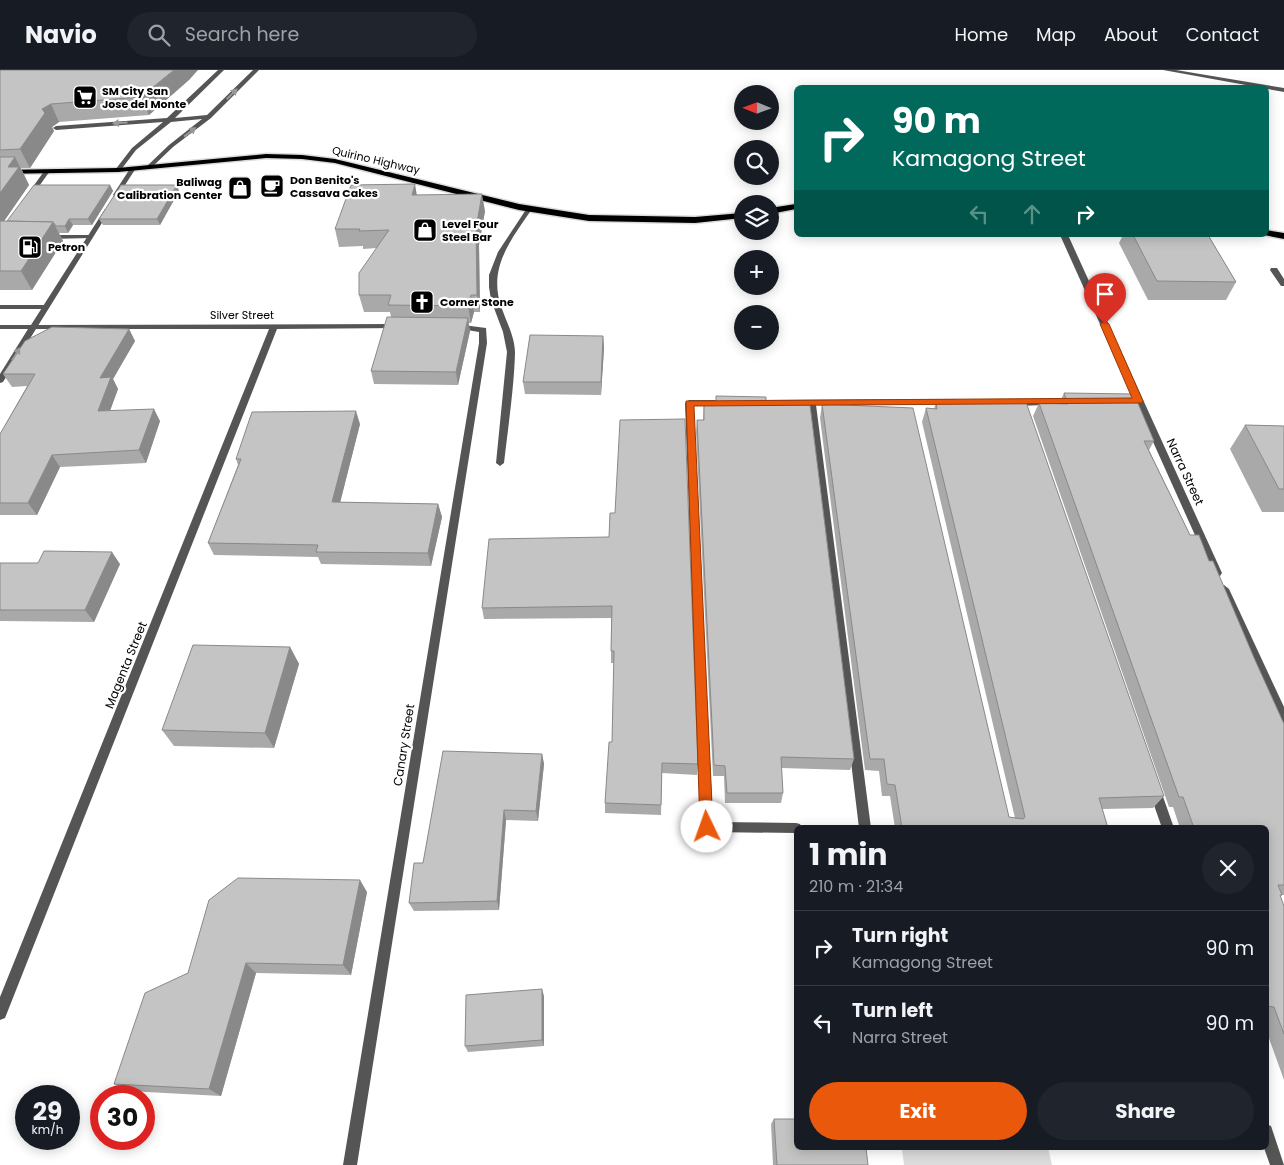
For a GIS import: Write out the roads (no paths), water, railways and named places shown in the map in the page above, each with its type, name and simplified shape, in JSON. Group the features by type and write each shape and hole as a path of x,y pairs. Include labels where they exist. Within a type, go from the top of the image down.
{"main road":[{"name":"Quirino Highway","path":"0,172 118,170 266,156 302,157 335,161 529,209 589,218 695,220 734,217"},
{"path":"779,210 794,207"},
{"path":"1269,234 1284,236"}],"street":[{"path":"118,170 134,149 169,120 221,70"},
{"path":"149,167 171,146 209,117 256,70"},
{"path":"1166,70 1254,85"},
{"path":"1269,87 1284,90"},
{"path":"56,128 209,117"},
{"path":"0,380 133,168"},
{"path":"23,204 47,171"},
{"path":"500,463 512,352 509,334 495,301 492,288 493,276 495,266 506,241 529,209"},
{"path":"40,237 90,237"},
{"name":"Narra Street","path":"1065,237 1133,401 1284,719"},
{"path":"1274,270 1284,284"},
{"path":"0,307 45,308"},
{"name":"Magenta Street","path":"0,1013 274,326"},
{"name":"Silver Street","path":"0,327 408,326"},
{"name":"Canary Street","path":"350,1165 481,353 483,330 466,326 446,326"},
{"path":"755,403 912,407 966,402"},
{"path":"1004,403 1024,407 1080,402"},
{"path":"727,403 689,403 707,827 794,828"},
{"path":"812,403 865,825"},
{"path":"1152,780 1167,825"},
{"path":"1269,1140 1277,1165"}],"place":[{"name":"SM City San Jose del Monte","path":"85,97"},
{"name":"Don Benito's Cassava Cakes","path":"272,186"},
{"name":"Baliwag Calibration Center","path":"240,188"},
{"name":"Level Four Steel Bar","path":"425,230"},
{"name":"Petron","path":"30,247"},
{"name":"Corner Stone","path":"422,302"}]}
